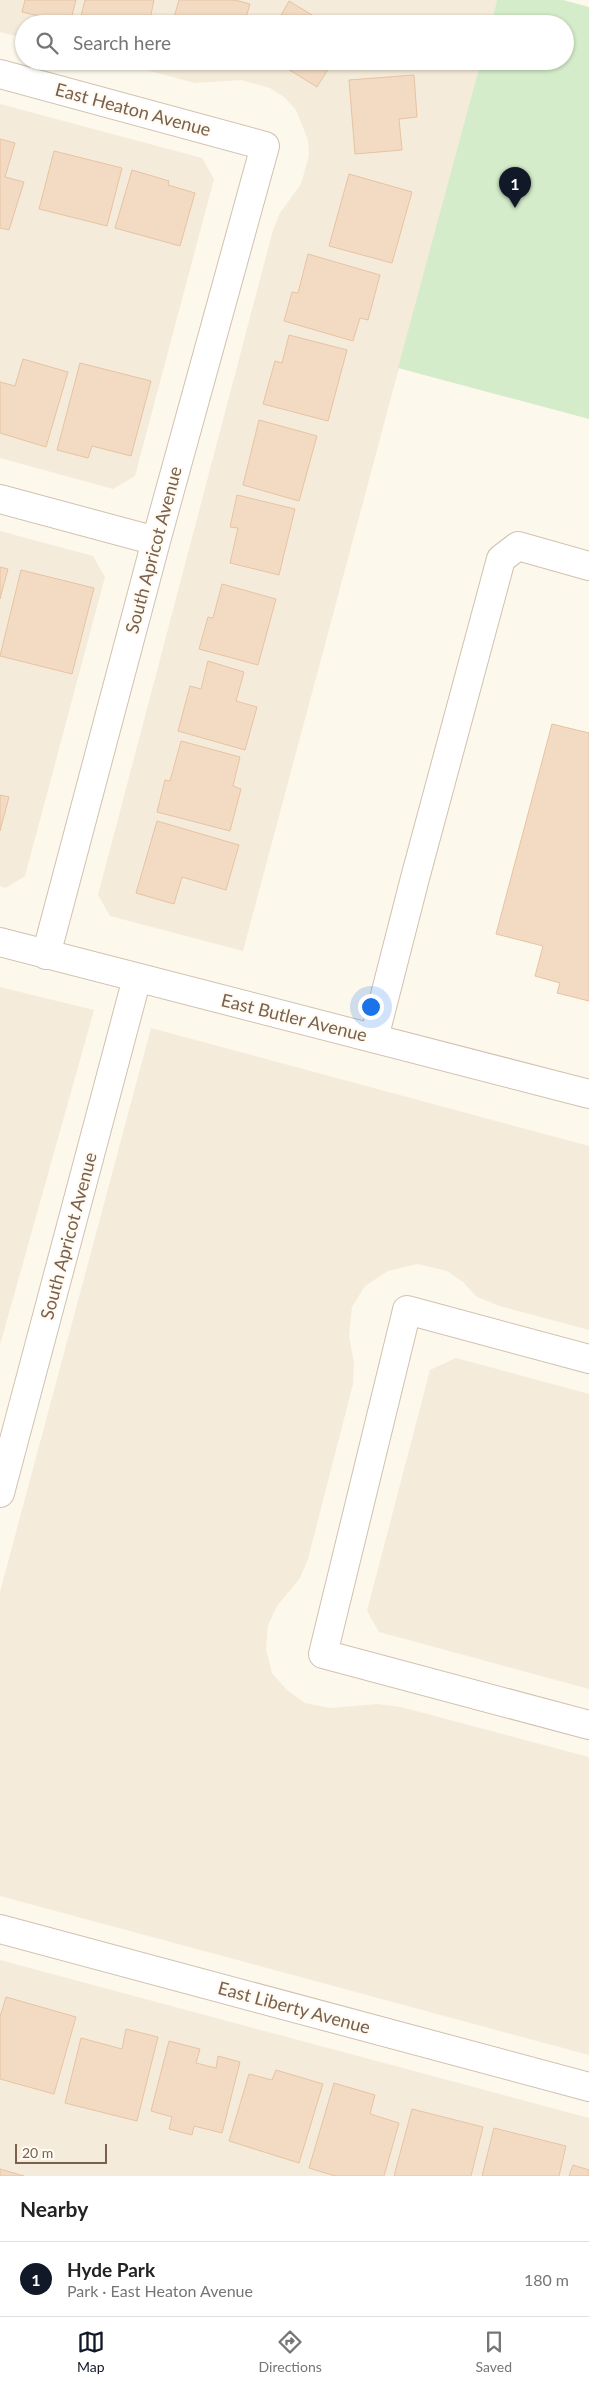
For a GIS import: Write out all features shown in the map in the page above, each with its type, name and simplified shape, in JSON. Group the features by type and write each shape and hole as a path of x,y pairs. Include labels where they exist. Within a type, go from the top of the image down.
{"street":[{"name":"East Heaton Avenue","path":"0,74 265,146"},
{"name":"South Apricot Avenue","path":"46,955 156,541 265,146"},
{"path":"0,500 156,541"},
{"path":"374,1038 414,878 501,559 518,546 589,566"},
{"name":"East Butler Avenue","path":"0,942 589,1094"},
{"name":"South Apricot Avenue","path":"0,1493 137,978"},
{"path":"589,1360 407,1310 323,1654 589,1725"},
{"name":"East Liberty Avenue","path":"0,1929 589,2087"}],"shaded area":[{"path":"0,0 497,0 493,15 15,15 15,36 0,32"},
{"path":"146,70 479,70 243,951 110,916 98,895 273,230 280,213 301,184 309,155 308,140 296,110 284,97 270,88 241,80 195,83"},
{"path":"0,104 202,158 214,179 135,476 113,489 0,458"},
{"path":"0,531 93,556 105,577 25,876 5,888 0,886"},
{"path":"0,987 94,1010 0,1345"},
{"path":"151,1028 589,1146 589,1330 500,1306 477,1297 463,1282 447,1271 418,1264 388,1271 365,1286 352,1307 349,1336 354,1363 353,1384 308,1559 300,1578 277,1606 268,1625 266,1649 272,1673 287,1690 305,1703 330,1708 377,1704 401,1707 589,1757 589,2055 0,1896 0,1592"},
{"path":"456,1358 589,1394 589,1689 379,1632 367,1611 430,1370"},
{"path":"0,1960 589,2118 589,2176 0,2176"}],"green space":[{"path":"497,0 563,0 589,7 589,419 398,368 479,70 574,70 574,15 493,15"}],"building":[{"path":"25,0 76,0 72,15 35,15 22,12"},
{"path":"85,0 154,0 151,15 81,15"},
{"path":"179,0 235,0 250,4 247,15 175,15"},
{"path":"289,1 312,15 281,15"},
{"path":"290,70 327,70 317,87"},
{"path":"414,75 417,117 399,119 402,150 355,154 349,80"},
{"path":"0,139 15,143 5,177 24,182 9,230 0,228"},
{"path":"54,151 122,168 107,226 39,209"},
{"path":"132,170 169,181 168,185 195,193 180,246 115,228"},
{"path":"349,174 412,192 392,263 329,246"},
{"path":"308,254 380,275 368,320 360,318 353,341 284,321 292,292 298,293"},
{"path":"289,335 347,350 328,421 263,404 275,361 282,363"},
{"path":"23,359 68,372 46,447 0,433 0,382 15,386"},
{"path":"80,363 151,381 131,456 92,446 88,458 57,450"},
{"path":"259,420 317,436 299,501 243,485"},
{"path":"237,495 295,509 279,575 230,563 238,528 230,527"},
{"path":"0,567 8,569 0,599"},
{"path":"21,570 94,588 72,674 0,656"},
{"path":"222,584 276,599 258,665 199,649 208,617 213,618"},
{"path":"208,661 244,672 236,701 257,707 245,750 178,731 190,686 201,689"},
{"path":"552,724 589,733 589,1001 557,993 560,983 535,976 543,946 496,934"},
{"path":"181,741 240,757 233,786 241,789 230,831 157,812 165,780 170,781"},
{"path":"0,795 9,797 0,831"},
{"path":"157,821 239,845 226,890 182,877 174,904 136,893"},
{"path":"6,1997 76,2017 54,2094 0,2079 0,2017"},
{"path":"126,2029 158,2037 137,2121 65,2103 81,2038 122,2049"},
{"path":"169,2041 200,2049 196,2063 216,2068 218,2056 240,2062 222,2133 194,2126 192,2135 169,2129 172,2117 151,2111"},
{"path":"276,2070 323,2084 299,2163 229,2141 249,2074 272,2080"},
{"path":"334,2083 375,2095 370,2114 399,2123 384,2176 335,2176 309,2168"},
{"path":"412,2109 483,2127 471,2176 394,2176"},
{"path":"494,2128 566,2146 559,2176 482,2176"},
{"path":"573,2165 589,2170 589,2176 569,2176"},
{"path":"0,2169 24,2176 0,2176"}],"place":[{"name":"Hyde Park","path":"515,208"}]}
